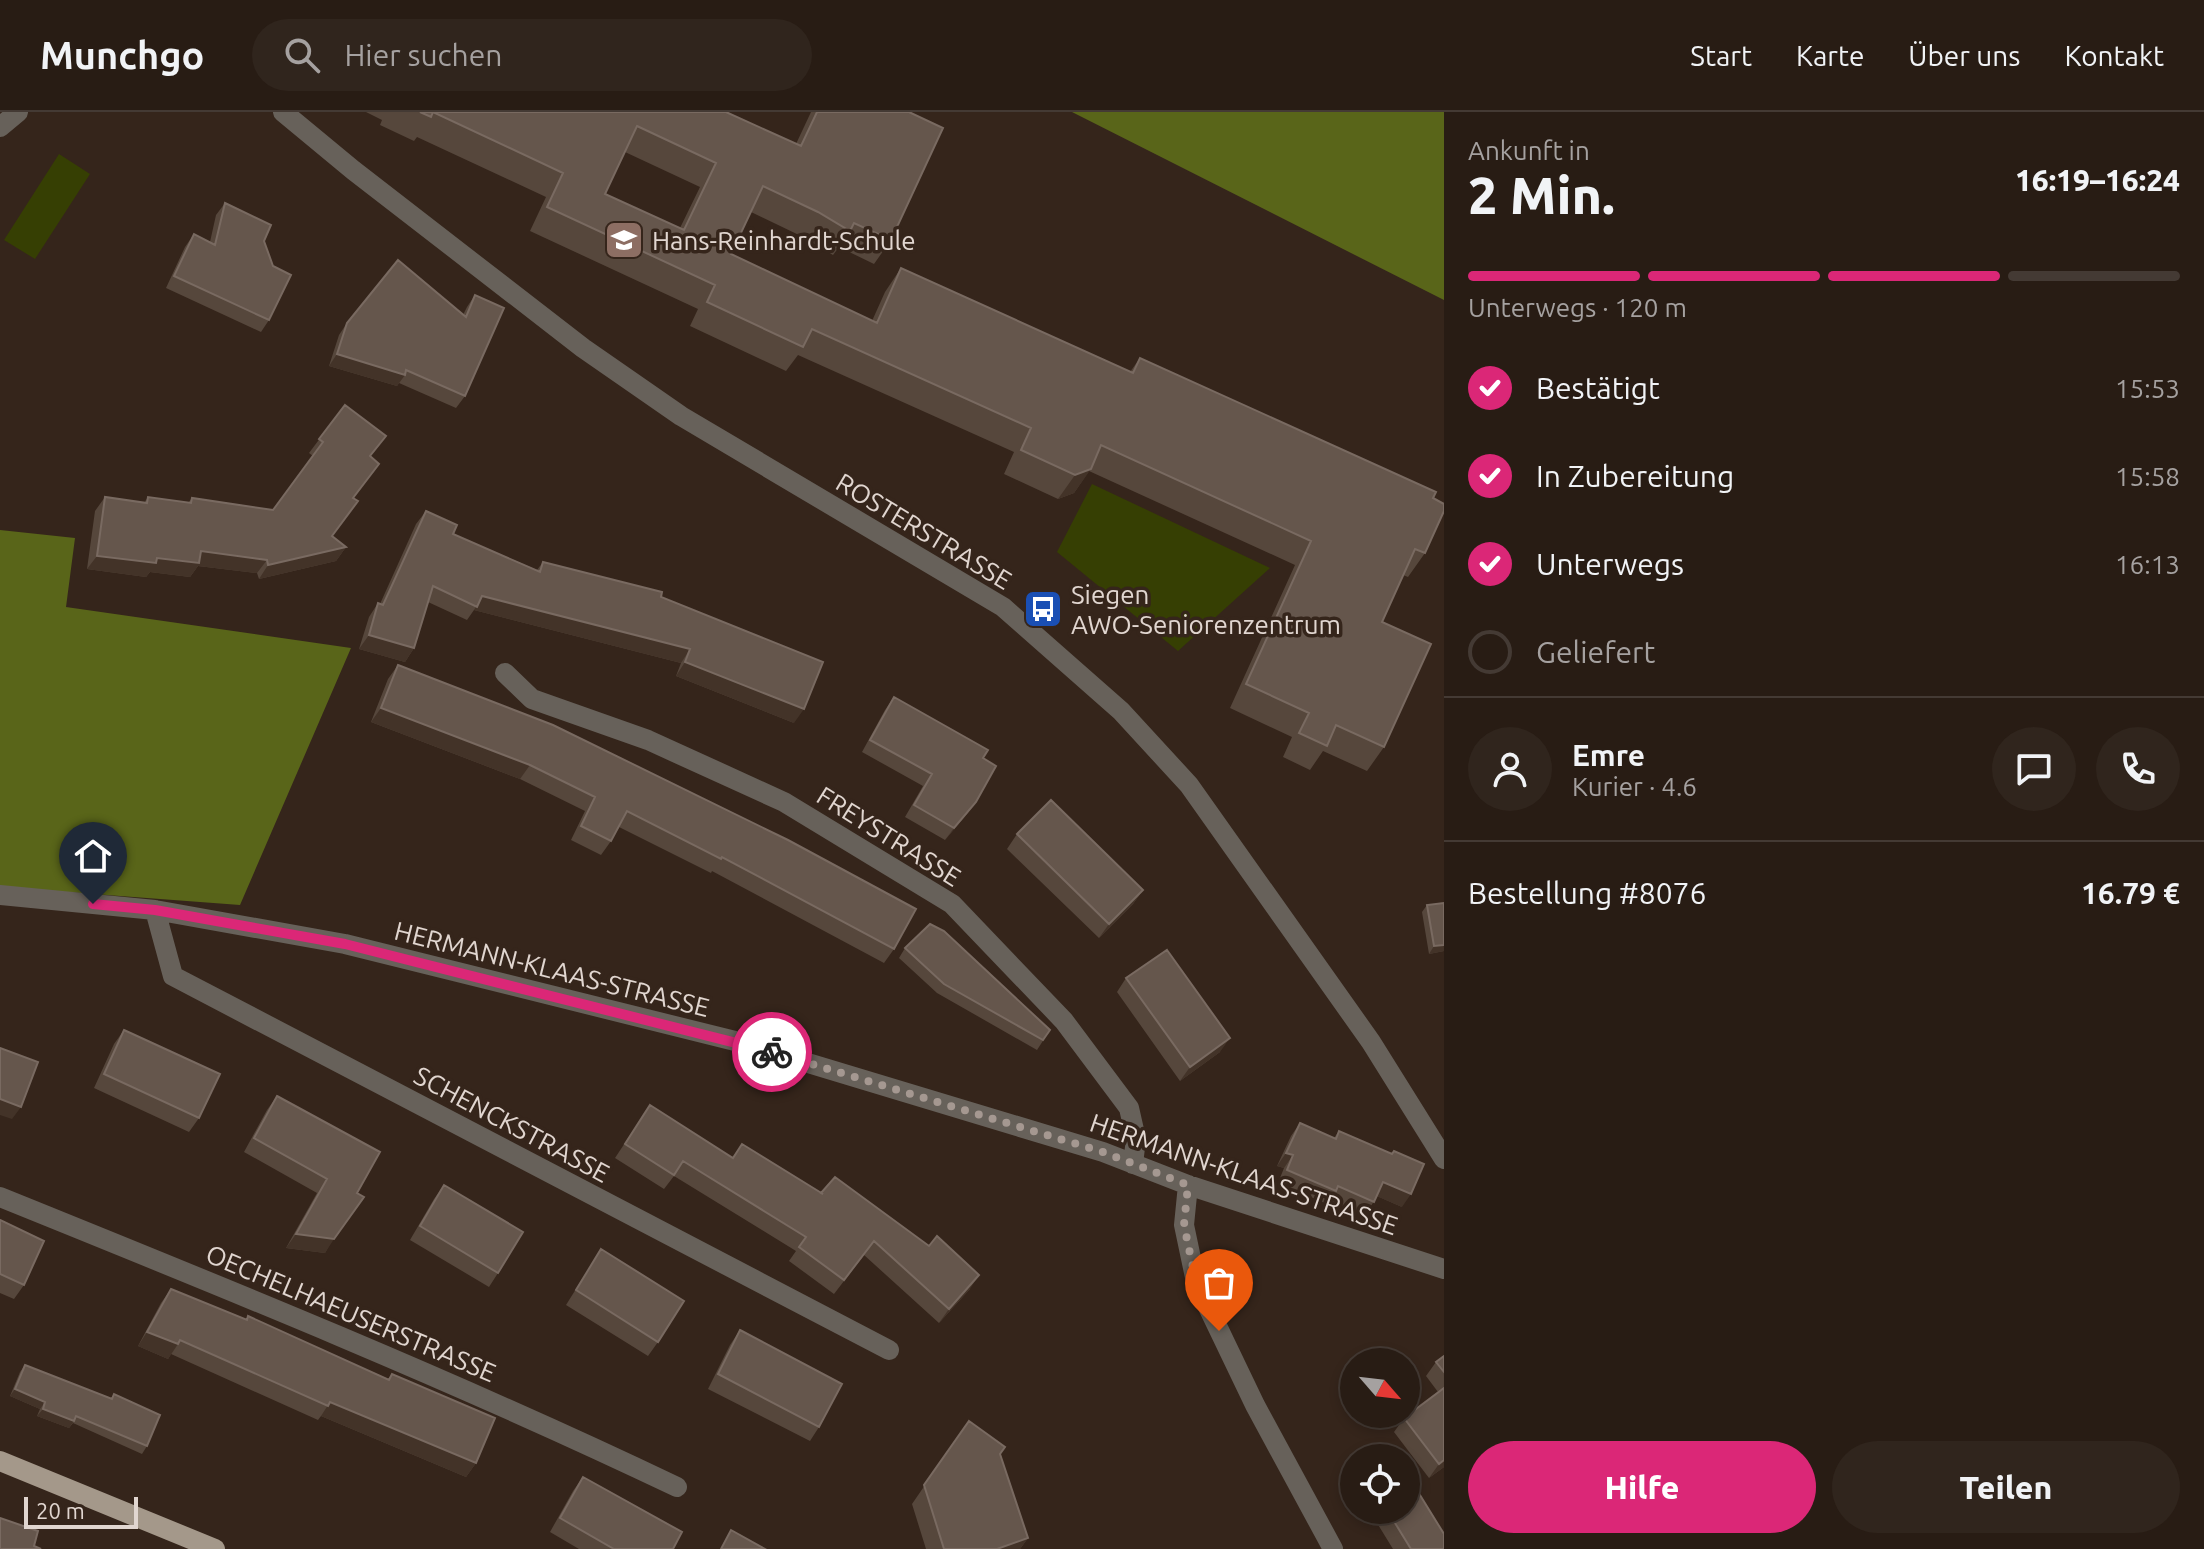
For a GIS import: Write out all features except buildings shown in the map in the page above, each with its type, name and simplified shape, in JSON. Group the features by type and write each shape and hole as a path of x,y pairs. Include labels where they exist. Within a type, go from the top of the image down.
{"main road":[{"path":"0,1461 215,1549"}],"street":[{"path":"0,127 18,112"},
{"name":"ROSTERSTRASSE","path":"283,112 583,348 681,416 1003,607 1121,711 1189,785 1371,1042 1444,1159"},
{"name":"FREYSTRASSE","path":"505,673 532,699 648,740 784,802 952,904 1064,1021 1129,1108 1136,1139 1133,1164"},
{"name":"HERMANN-KLAAS-STRASSE","path":"0,895 155,910 345,944 735,1041 1103,1152 1188,1185 1444,1269"},
{"name":"SCHENCKSTRASSE","path":"155,910 173,976 889,1350"},
{"path":"1188,1185 1184,1225 1196,1282 1255,1405 1333,1549"},
{"name":"OECHELHAEUSERSTRASSE","path":"0,1197 307,1321 534,1419 677,1487"}],"green space":[{"path":"1072,112 1444,112 1444,300"},
{"path":"59,154 90,174 35,259 4,240"},
{"path":"1092,484 1270,568 1178,651 1057,552"},
{"path":"0,530 75,538 66,607 351,648 240,905 0,887"}],"way so far":[{"path":"772,1052 1103,1152 1188,1185 1184,1225 1196,1282 1219,1331"}],"place":[{"name":"Hans-Reinhardt-Schule","path":"624,240"},
{"name":"Siegen AWO-Seniorenzentrum","path":"1043,609"}],"route":[{"path":"93,904 155,910 345,944 772,1052"}]}
